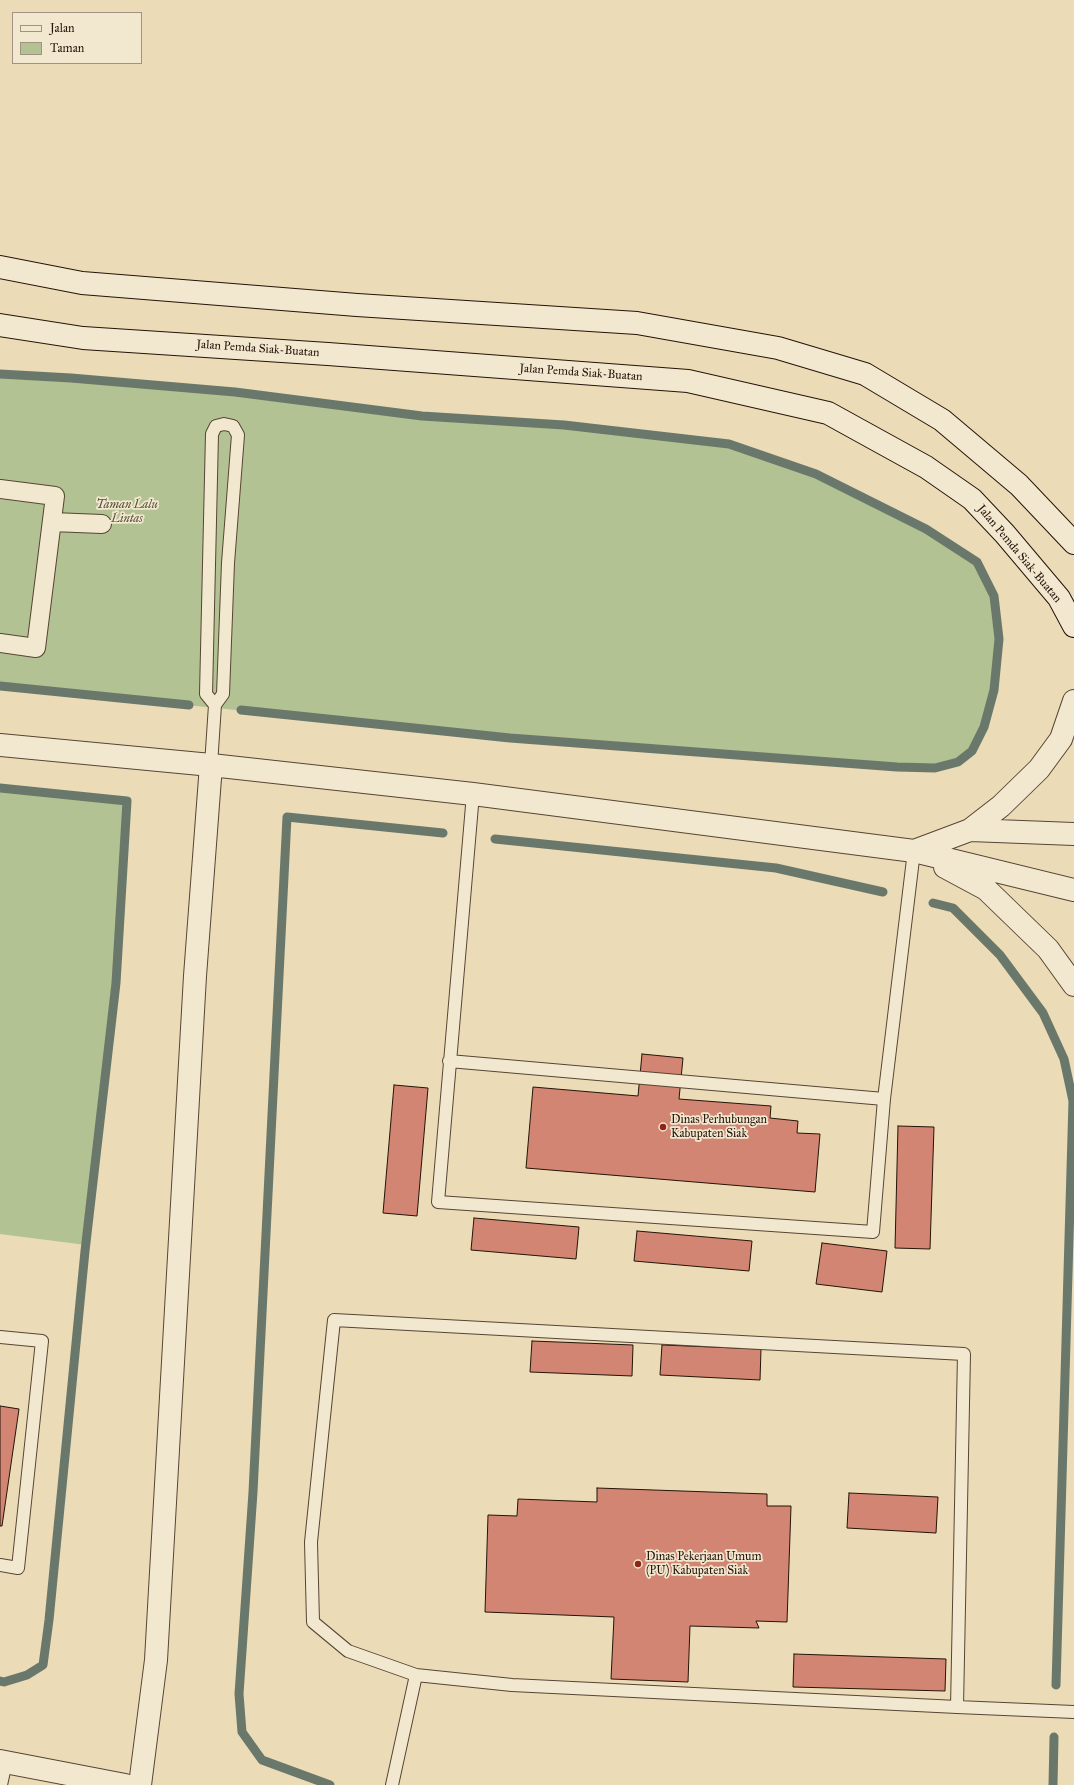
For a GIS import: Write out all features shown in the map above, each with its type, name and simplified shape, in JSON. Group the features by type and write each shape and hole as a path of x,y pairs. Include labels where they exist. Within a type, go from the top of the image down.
{"street":[{"path":"0,267 90,284 357,305 637,323 778,348 865,374 942,420 1018,485 1074,543"},
{"name":"Jalan Pemda Siak-Buatan","path":"0,325 83,338 343,355 688,381 828,413 926,467 972,499 1005,534 1059,598 1074,626"},
{"path":"0,489 55,496 36,648 0,643"},
{"path":"52,522 102,524"},
{"path":"914,851 970,830 1001,806 1039,769 1061,738 1074,701"},
{"path":"0,744 211,765 473,794 914,851 1074,890"},
{"path":"140,1785 156,1660 195,984 211,765"},
{"path":"970,830 1074,834"},
{"path":"914,851 986,889 1048,949 1074,985"},
{"path":"3,1761 125,1785"}],"lane":[{"path":"211,765 215,705 223,694 228,563 238,435 233,426 224,424 216,426 212,434 206,694 215,705"},
{"path":"473,794 438,1202 873,1232 884,1099 914,851"},
{"path":"449,1061 884,1099"},
{"path":"957,1707 964,1354 334,1320 311,1542 313,1622 348,1651 416,1675 512,1685 957,1707 1074,1712"},
{"path":"0,1337 42,1341 18,1568 0,1565"},
{"path":"392,1785 416,1675"},
{"path":"1,1785 3,1761"}],"green space":[{"name":"Taman Lalu Lintas","path":"0,374 71,378 235,392 422,416 564,425 729,444 816,474 926,529 977,562 994,596 999,639 994,690 984,727 972,751 958,762 935,768 897,767 510,738 0,686"},
{"path":"0,788 127,801 116,983 86,1245 0,1234"}],"building":[{"name":"Dinas Perhubungan Kabupaten Siak","path":"642,1054 683,1058 679,1099 771,1106 770,1118 798,1121 797,1133 820,1134 815,1192 526,1168 533,1087 638,1096"},
{"path":"394,1085 428,1088 417,1216 383,1213"},
{"path":"898,1126 934,1127 930,1249 895,1248"},
{"path":"474,1218 579,1227 576,1259 471,1250"},
{"path":"637,1231 752,1241 749,1271 634,1261"},
{"path":"822,1243 887,1251 882,1292 816,1284"},
{"path":"532,1341 633,1345 632,1376 530,1372"},
{"path":"662,1345 761,1349 760,1380 660,1375"},
{"path":"0,1406 19,1409 2,1526 0,1526"},
{"name":"Dinas Pekerjaan Umum (PU) Kabupaten Siak","path":"597,1488 767,1494 767,1506 791,1506 787,1622 756,1621 759,1628 690,1626 688,1682 611,1679 614,1617 485,1612 488,1515 517,1516 518,1499 597,1502"},
{"path":"849,1493 938,1497 936,1533 847,1528"},
{"path":"794,1654 946,1659 945,1691 793,1687"}],"waterway":[{"path":"0,374 71,378 235,392 422,416 564,425 729,444 816,474 926,529 977,562 994,596 999,639 994,690 984,727 972,751 958,762 935,768 897,767 510,738 241,710"},
{"path":"0,686 189,705"},
{"path":"0,788 127,801 116,983 85,1251 49,1620 43,1665 27,1675 4,1682 0,1681"},
{"path":"330,1785 262,1760 242,1732 239,1694 253,1492 287,817 443,833"},
{"path":"495,839 776,868 883,892"},
{"path":"933,903 953,908 1000,955 1043,1013 1064,1059 1073,1101 1056,1685"},
{"path":"1053,1785 1054,1737"}],"place":[{"name":"Dinas Perhubungan Kabupaten Siak","path":"663,1127"},
{"name":"Dinas Pekerjaan Umum (PU) Kabupaten Siak","path":"638,1564"}]}
